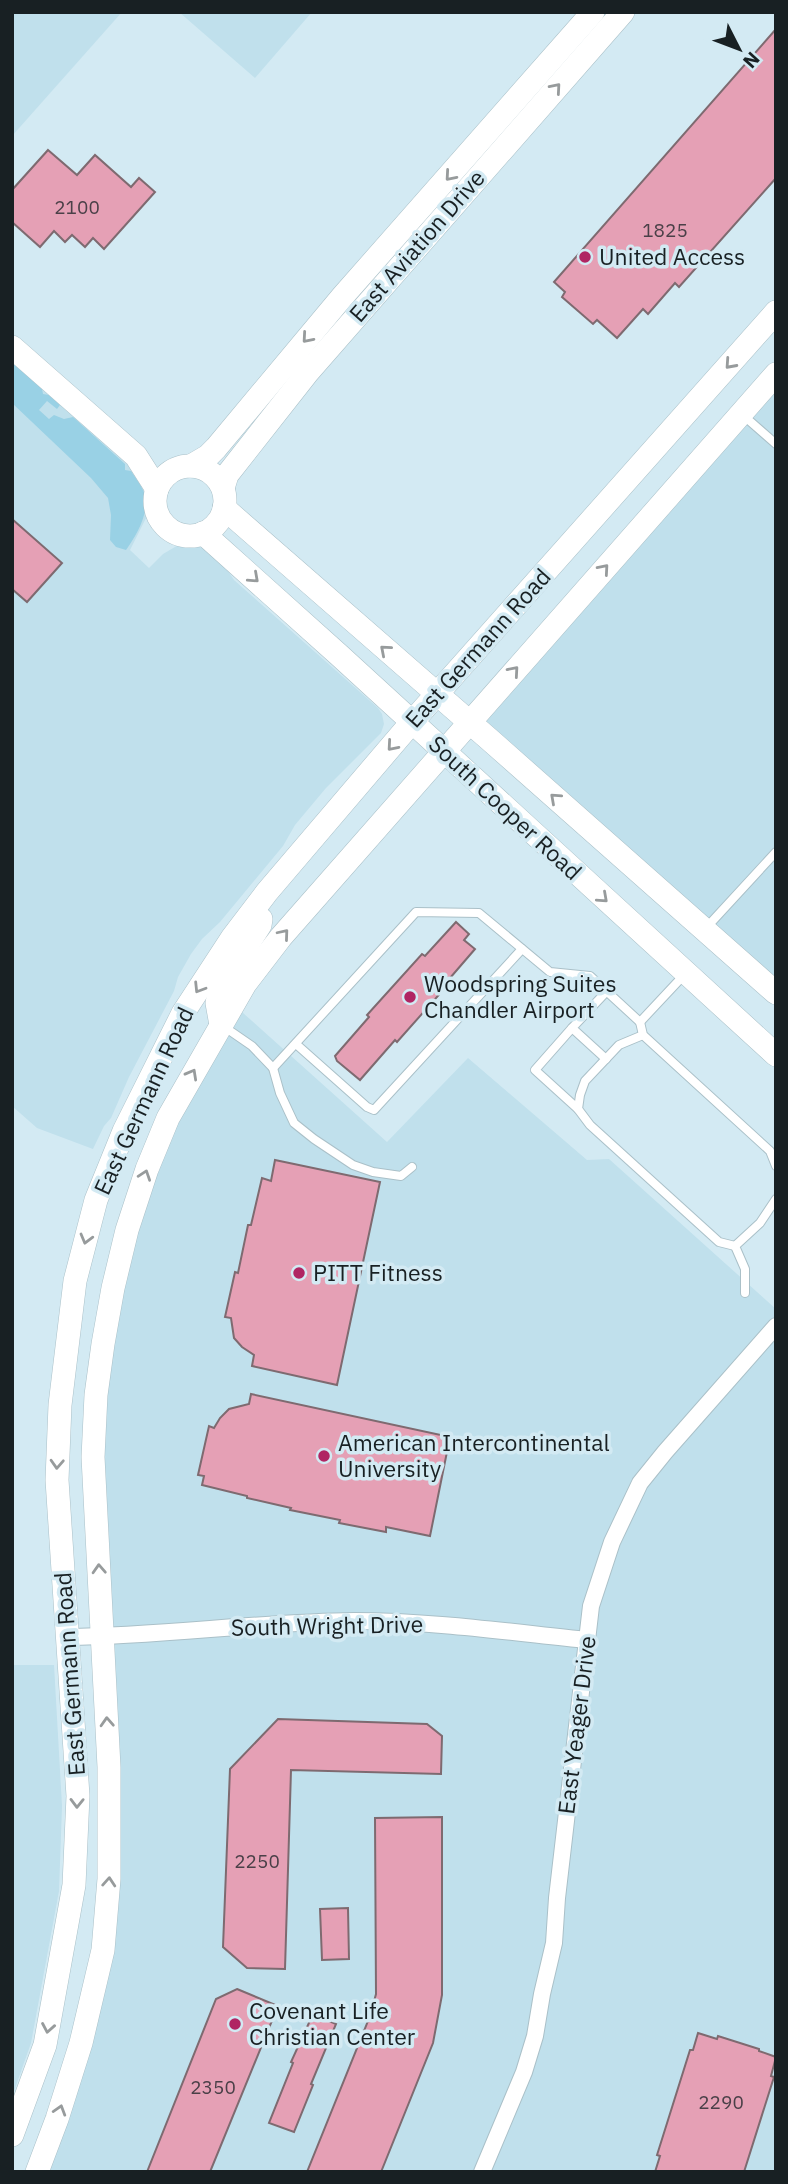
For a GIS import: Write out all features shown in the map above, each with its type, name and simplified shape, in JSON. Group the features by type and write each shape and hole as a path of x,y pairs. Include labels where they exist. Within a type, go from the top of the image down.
{"main road":[{"name":"East Aviation Drive","path":"223,498 227,475 503,132 593,12"},
{"name":"East Aviation Drive","path":"183,468 208,456 216,448 342,297 623,12"},
{"name":"East Germann Road","path":"12,2135 45,2045 74,1885 78,1796 57,1480 60,1405 75,1281 96,1200 124,1131 183,1013 232,938 267,892 412,722 776,313"},
{"name":"South Cooper Road","path":"12,347 136,456 157,489 157,511 169,529 191,536 203,533 776,1055"},
{"name":"East Germann Road","path":"37,2172 58,2119 81,2043 103,1950 110,1829 93,1457 96,1395 109,1310 127,1230 146,1169 169,1118 220,1024 244,984 281,937 776,374"},
{"name":"South Cooper Road","path":"136,456 150,458 159,464 183,468 201,467 210,472 218,479 223,498 437,695 776,993"},
{"path":"157,489 168,474 183,468"},
{"path":"203,533 213,527 220,518 223,498"},
{"path":"220,1024 217,1003 221,986 260,925 267,892"}],"street":[{"name":"East Yeager Drive","path":"482,2172 524,2072 535,2036 554,1943 591,1606 602,1570 640,1483 776,1326"},
{"name":"South Wright Drive","path":"68,1637 355,1621 410,1622 587,1640"}],"lane":[{"path":"742,413 776,444"},
{"path":"704,930 776,852"},
{"path":"273,1068 416,912 479,913 550,972 590,975 640,1022 643,1035 770,1151 776,1166"},
{"path":"296,1044 367,1107 374,1110 522,949"},
{"path":"640,1022 685,973"},
{"path":"607,991 535,1070 578,1109 590,1125 719,1242 735,1246"},
{"path":"220,1024 252,1046 273,1068 280,1093 294,1123 314,1139 353,1165 373,1172 401,1176 412,1167"},
{"path":"572,1028 606,1059"},
{"path":"578,1109 585,1081 619,1045 643,1035"},
{"path":"735,1246 760,1223 776,1199"},
{"path":"735,1246 745,1269 745,1293"}],"shaded area":[{"path":"12,12 122,12 12,136"},
{"path":"179,12 312,12 255,78"},
{"path":"12,360 137,473 146,485 149,499 147,516 130,550 149,568 163,554 180,544 195,545 207,550 224,565 234,580 378,708 384,724 381,733 326,788 295,825 283,846 191,954 111,1118 93,1149 37,1128 12,1106"},
{"path":"12,362 42,389 43,394 49,395 60,405 57,409 47,401 39,410 49,419 54,415 64,419 73,417 125,464 125,470 131,471 140,485 146,505 139,529 126,550 116,547 110,540 111,515 108,498 91,478 12,403"},
{"path":"776,375 776,993 470,723"},
{"path":"233,1004 387,1142 468,1058 587,1160 609,1159 776,1309 776,2172 37,2172 104,1935 93,1457 127,1230"},
{"path":"12,1665 54,1665 62,1806 59,1891 31,2043 12,2097"}],"building":[{"path":"776,29 776,178 679,287 675,283 648,314 643,309 617,338 597,320 593,324 562,297 565,292 554,282"},
{"path":"48,150 77,175 95,155 131,187 139,178 155,192 104,249 93,238 85,247 72,235 65,242 54,231 40,247 12,222 12,190"},
{"path":"12,519 62,563 27,602 12,589"},
{"name":"Woodspring Suites Chandler Airport","path":"456,922 469,934 464,940 475,949 450,978 452,980 360,1080 337,1061 335,1056 369,1017 367,1015 422,954 425,956"},
{"name":"PITT Fitness","path":"275,1160 380,1182 337,1385 252,1366 254,1355 234,1338 231,1318 225,1317 262,1178 271,1181"},
{"name":"American Intercontinental University","path":"251,1394 450,1437 430,1536 386,1527 386,1532 339,1523 340,1520 290,1510 291,1508 202,1485 204,1476 198,1475 209,1426 214,1428 229,1409 249,1404"},
{"path":"278,1719 427,1724 442,1736 441,1774 291,1770 285,1969 247,1968 223,1947 230,1769"},
{"path":"442,1817 442,1995 433,2043 381,2172 307,2172 370,2016 376,1994 375,1818"},
{"path":"348,1908 349,1959 322,1960 320,1909"},
{"path":"237,1989 278,2006 210,2172 147,2172 216,1999"},
{"path":"313,2014 336,2024 294,2132 269,2123 293,2063 291,2062"},
{"path":"698,2033 717,2039 718,2036 776,2057 771,2076 774,2077 744,2172 655,2172 660,2156 657,2155 690,2050 693,2050"}],"place":[{"name":"United Access","path":"585,257"},
{"name":"Woodspring Suites Chandler Airport","path":"410,997"},
{"name":"PITT Fitness","path":"299,1273"},
{"name":"American Intercontinental University","path":"324,1456"},
{"name":"Covenant Life Christian Center","path":"235,2024"}]}
